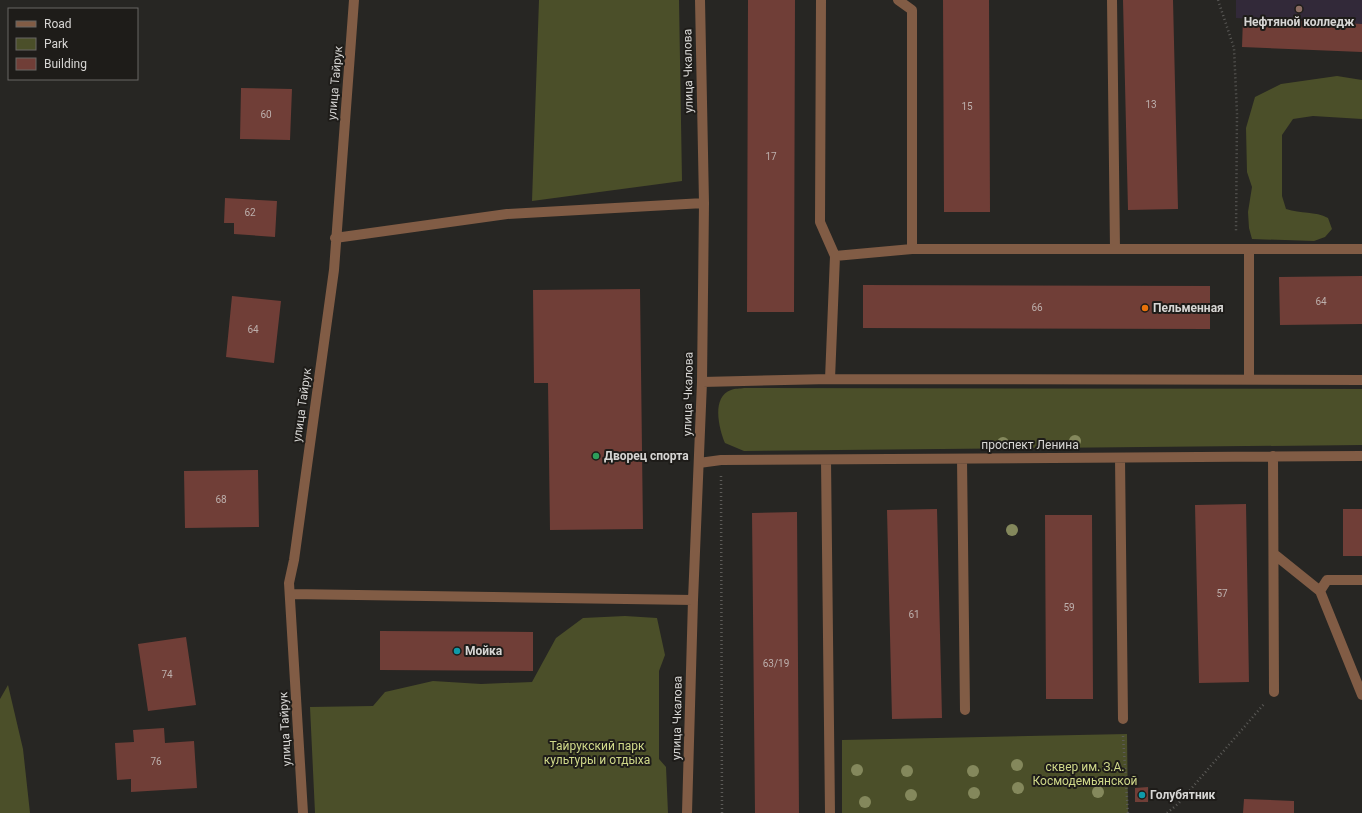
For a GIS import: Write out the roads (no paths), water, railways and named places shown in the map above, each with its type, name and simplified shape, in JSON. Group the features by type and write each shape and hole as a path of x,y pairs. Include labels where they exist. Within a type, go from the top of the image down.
{"street":[{"name":"улица Тайрук","path":"303,813 289,583 294,560 334,270 335,238 354,0"},
{"name":"улица Чкалова","path":"688,813 693,600 702,382 704,203 700,0"},
{"path":"821,0 820,222 835,256 830,379"},
{"path":"898,0 912,10 912,249"},
{"path":"1112,0 1115,249"},
{"path":"335,238 507,214 704,203"},
{"path":"835,256 912,249 1362,249"},
{"path":"1249,249 1249,379"},
{"path":"702,382 830,379 1362,380"},
{"path":"1273,456 1274,692"},
{"name":"проспект Ленина","path":"699,463 721,460 1362,456"},
{"path":"962,458 965,710"},
{"path":"1120,458 1123,719"},
{"path":"826,460 830,813"},
{"path":"1274,554 1320,591 1362,695"},
{"path":"1320,591 1327,580 1362,580"},
{"path":"290,594 693,600"}],"place":[{"name":"Нефтяной колледж","path":"1299,9"},
{"name":"Пельменная","path":"1145,308"},
{"name":"Дворец спорта","path":"596,456"},
{"name":"Мойка","path":"457,651"},
{"name":"Голубятник","path":"1142,795"}],"park label":[{"name":"Тайрукский парк культуры и отдыха","path":"597,753"},
{"name":"сквер им. З.А. Космодемьянской","path":"1085,774"}]}
